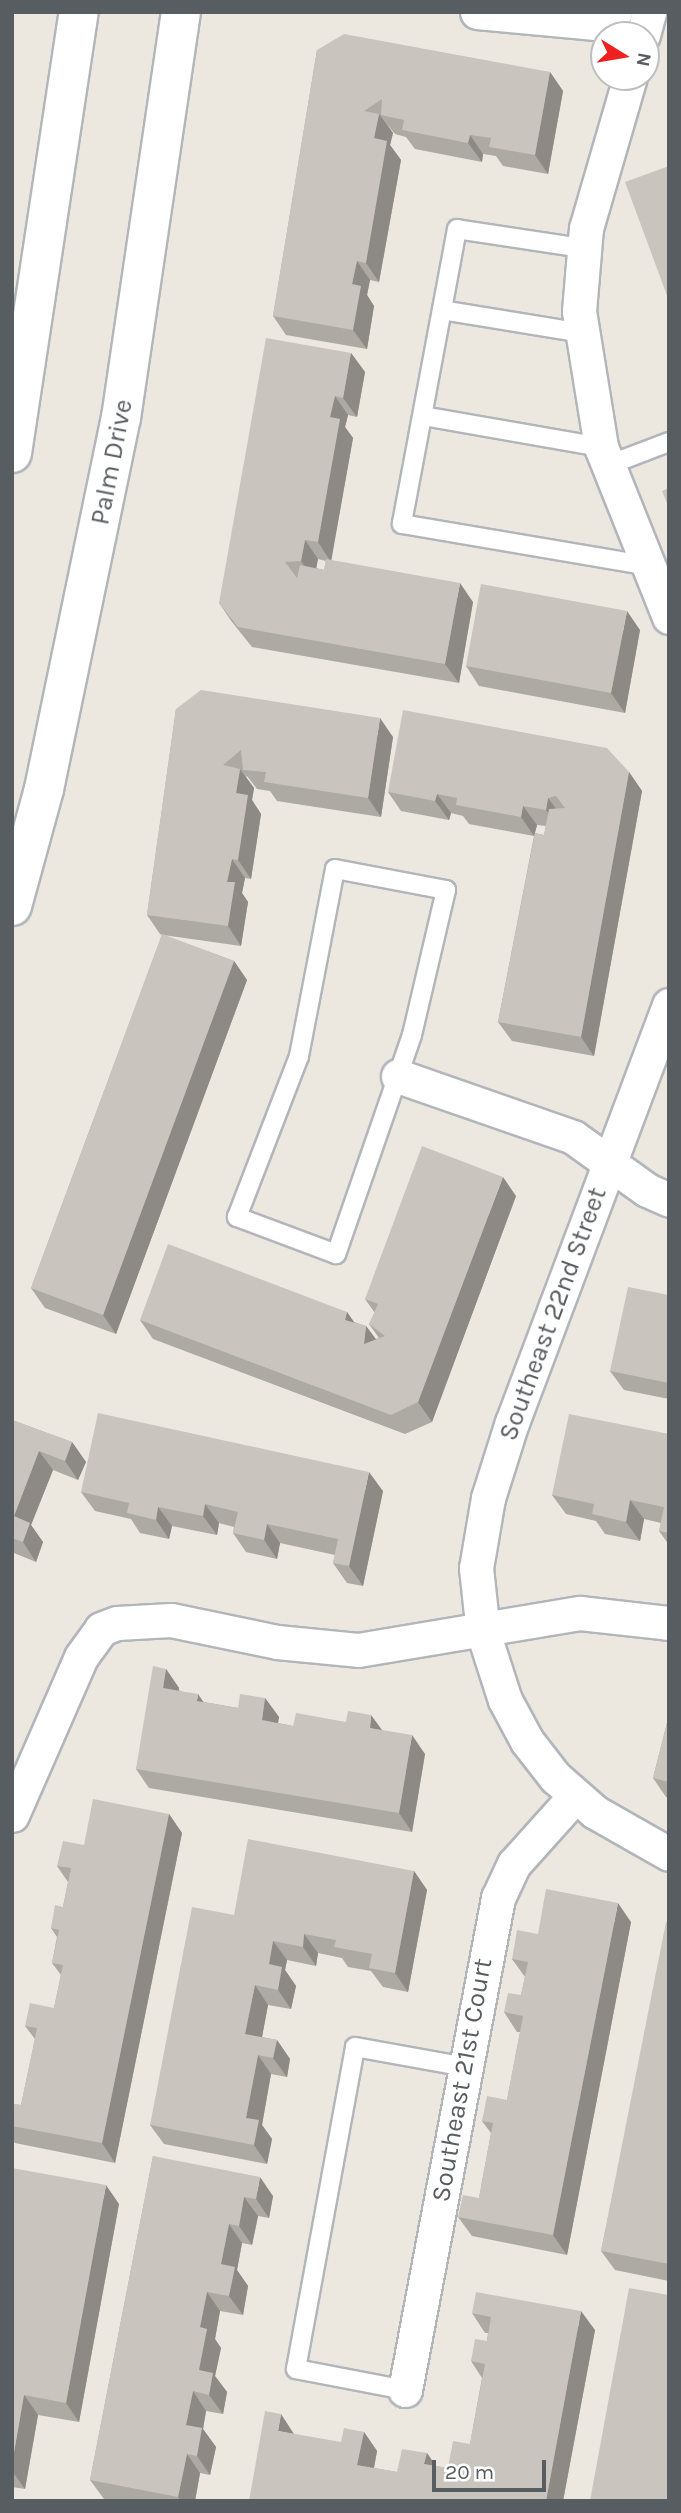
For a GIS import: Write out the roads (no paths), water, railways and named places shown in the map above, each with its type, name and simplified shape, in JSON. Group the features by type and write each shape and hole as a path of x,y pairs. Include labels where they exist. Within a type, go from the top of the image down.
{"main road":[{"path":"12,453 79,12"},
{"name":"Palm Drive","path":"12,906 44,789 118,431 155,207 180,12"}],"street":[{"path":"477,12 595,23 615,12"},
{"path":"627,91 582,248 582,333 603,457 645,565 669,617"},
{"name":"Southeast 22nd Street","path":"669,1005 608,1164 488,1498 477,1568 483,1632 515,1721 541,1759 575,1796 623,1830 669,1854"},
{"path":"398,1076 573,1137 608,1164 669,1200"},
{"path":"12,1815 81,1657 101,1629 132,1620 159,1619 277,1642 358,1650 483,1632 580,1613 669,1623"},
{"name":"Southeast 21st Court","path":"405,2390 501,1888 521,1854 575,1796"}],"lane":[{"path":"582,248 457,229 402,524 645,565"},
{"path":"442,310 582,333"},
{"path":"423,416 603,457 669,442"},
{"path":"335,869 446,890 430,974 398,1076 336,1254 237,1217 299,1056 335,869"},
{"path":"405,2390 296,2369 355,2047 466,2067"}]}
